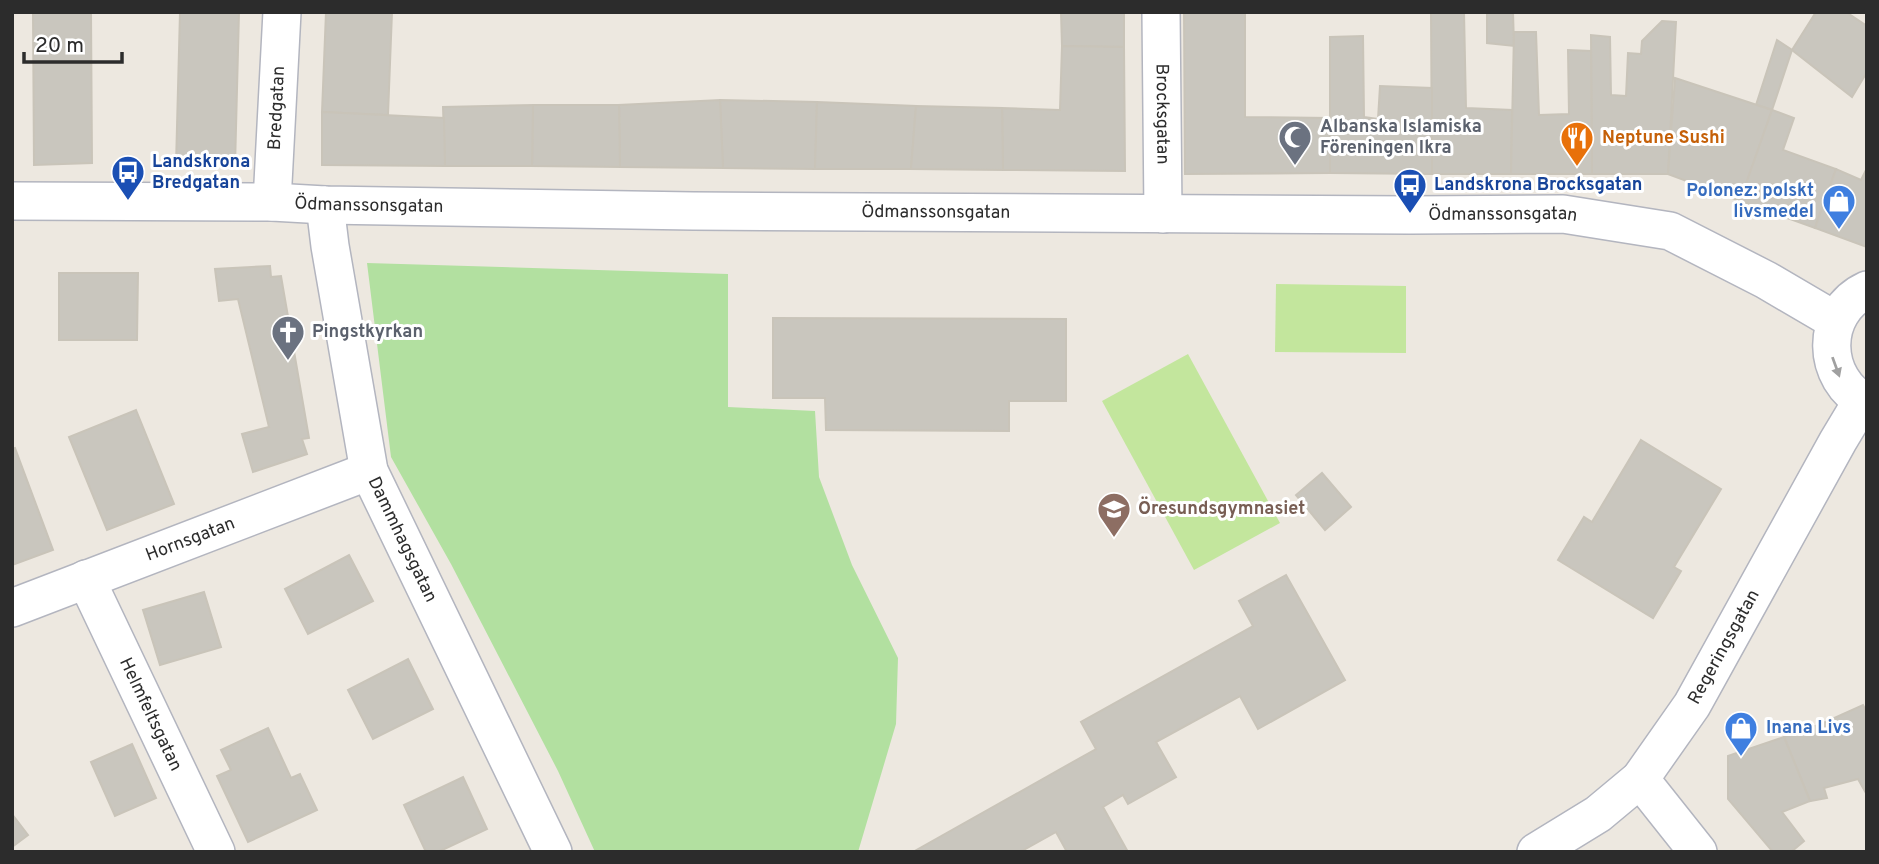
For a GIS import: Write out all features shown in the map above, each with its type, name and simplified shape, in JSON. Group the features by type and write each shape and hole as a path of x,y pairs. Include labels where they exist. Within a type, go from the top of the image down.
{"street":[{"name":"Bredgatan","path":"272,202 282,12"},
{"name":"Brocksgatan","path":"1161,12 1163,214"},
{"name":"Ödmanssonsgatan","path":"12,201 272,202 693,211 1563,214 1670,231 1766,280 1836,321"},
{"name":"Dammhagsgatan","path":"325,205 369,471 553,852"},
{"path":"1865,402 1845,386 1834,366 1831,343 1836,321 1851,300 1867,289"},
{"name":"Regeringsgatan","path":"1536,852 1598,814 1640,779 1692,705 1838,440 1865,402"},
{"name":"Hornsgatan","path":"12,608 369,471"},
{"name":"Helmfeltsgatan","path":"86,579 216,852"},
{"path":"1640,779 1698,852"}],"green space":[{"path":"367,263 728,274 728,407 815,411 819,477 852,565 898,658 896,724 858,852 595,852 558,771 451,564 391,457"},
{"path":"1276,284 1406,286 1406,353 1275,352"},
{"path":"1188,354 1280,523 1194,570 1102,401"}],"building":[{"path":"33,12 91,12 92,163 34,165"},
{"path":"180,12 239,12 235,167 176,165"},
{"path":"326,12 392,12 388,115 322,112"},
{"path":"1061,12 1124,12 1124,47 1062,46"},
{"path":"1184,12 1245,12 1245,117 1330,118 1330,173 1185,174"},
{"path":"1431,12 1464,12 1466,108 1512,110 1511,174 1432,174"},
{"path":"1487,12 1513,12 1514,46 1487,43"},
{"path":"1816,12 1846,12 1867,26 1867,72 1852,97 1792,50"},
{"path":"1662,21 1676,22 1668,174 1592,174 1591,35 1610,37 1611,95 1626,96 1628,53 1641,54 1642,41"},
{"path":"1514,32 1536,32 1539,115 1569,114 1568,50 1591,51 1592,174 1511,174"},
{"path":"1363,36 1364,117 1378,119 1380,86 1432,88 1432,174 1330,173 1330,37"},
{"path":"1777,40 1792,50 1772,110 1756,105"},
{"path":"1062,46 1124,47 1125,171 1003,170 1002,108 1060,110"},
{"path":"1675,78 1772,110 1740,201 1668,174"},
{"path":"720,100 817,102 815,169 723,168"},
{"path":"720,100 723,168 620,167 619,105"},
{"path":"817,102 916,106 911,169 815,169"},
{"path":"533,105 619,105 620,167 532,166"},
{"path":"533,105 532,166 445,166 443,107"},
{"path":"916,106 1002,108 1003,170 911,169"},
{"path":"1772,110 1794,118 1783,150 1836,169 1815,228 1740,201"},
{"path":"322,112 444,118 445,166 322,165"},
{"path":"1867,168 1867,247 1815,228 1836,169 1861,180"},
{"path":"270,266 271,277 281,276 309,438 302,439 307,454 253,472 242,434 269,427 238,299 219,301 215,269"},
{"path":"59,273 138,273 137,340 59,340"},
{"path":"773,318 1066,319 1066,401 1009,401 1009,431 826,430 825,398 773,398"},
{"path":"136,410 174,504 107,530 69,437"},
{"path":"1641,440 1721,489 1674,567 1681,571 1653,618 1558,560 1584,517 1592,522"},
{"path":"15,448 53,550 12,565 12,449"},
{"path":"1322,473 1351,507 1325,530 1296,495"},
{"path":"349,555 373,601 308,634 285,589"},
{"path":"1286,575 1345,680 1258,729 1240,696 1156,742 1176,777 1128,804 1123,795 1103,807 1128,852 1067,852 1056,832 1020,852 913,852 1096,749 1081,722 1253,626 1239,601"},
{"path":"204,592 221,647 160,665 143,610"},
{"path":"408,659 433,709 373,739 348,690"},
{"path":"1863,705 1867,713 1867,795 1858,779 1824,788 1827,798 1810,801 1784,737"},
{"path":"268,728 291,778 300,774 317,810 248,842 217,776 231,770 221,750"},
{"path":"1784,737 1810,801 1782,812 1804,841 1791,852 1773,852 1728,799 1728,756"},
{"path":"132,744 156,798 115,816 91,762"},
{"path":"463,777 487,829 438,852 426,852 404,805"},
{"path":"12,814 28,835 12,847"}],"place":[{"name":"Albanska Islamiska Föreningen Ikra","path":"1295,167"},
{"name":"Neptune Sushi","path":"1577,168"},
{"name":"Landskrona Bredgatan","path":"128,202"},
{"name":"Landskrona Brocksgatan","path":"1410,215"},
{"name":"Polonez: polskt livsmedel","path":"1839,231"},
{"name":"Pingstkyrkan","path":"288,362"},
{"name":"Öresundsgymnasiet","path":"1114,539"},
{"name":"Inana Livs","path":"1741,758"}]}
